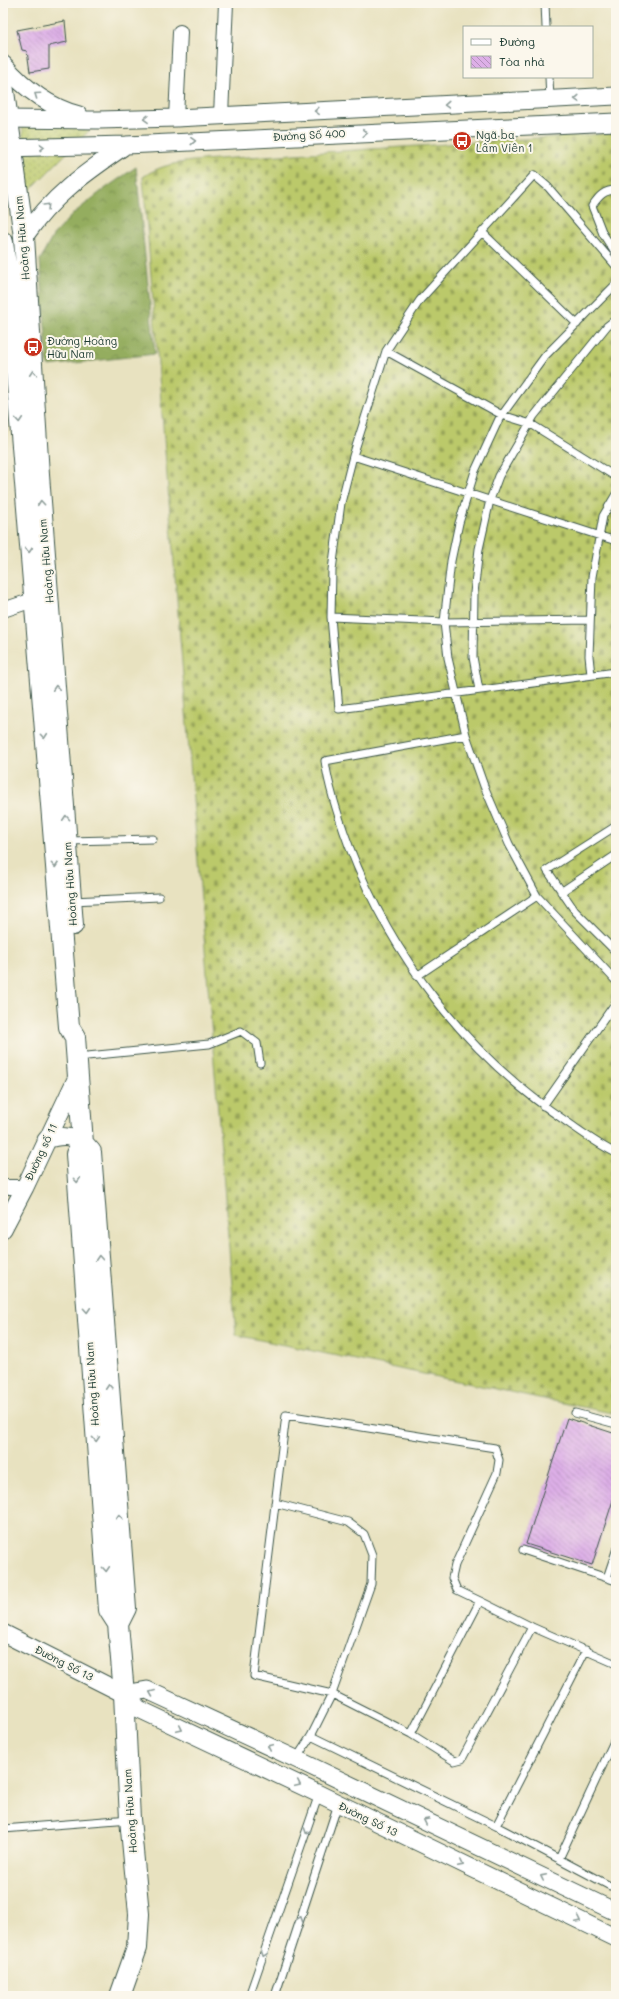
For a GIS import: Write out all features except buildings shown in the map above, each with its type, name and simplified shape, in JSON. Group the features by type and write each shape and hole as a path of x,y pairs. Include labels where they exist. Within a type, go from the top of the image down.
{"main road":[{"name":"Hoàng Hữu Nam","path":"3,84 8,148 24,237 39,475 41,599 68,1027 75,1037 83,1143 91,1152 126,1608 118,1624 124,1694 130,1819 139,1914 137,1948 120,1996"},
{"name":"Hoàng Hữu Nam","path":"3,242 6,298 68,841 81,1026 75,1037"}],"street":[{"path":"223,139 221,115 226,3"},
{"path":"176,118 180,32"},
{"path":"3,64 18,81 39,97 63,110 99,120"},
{"path":"6,119 99,120 176,118 616,96"},
{"name":"Đường Số 400","path":"8,148 126,145 223,139 616,122"},
{"path":"24,237 40,214 63,191 126,145"},
{"path":"3,610 41,599"},
{"name":"Đường số 11","path":"3,1229 26,1187 77,1066"},
{"path":"46,1140 65,1135 83,1143"},
{"path":"3,1187 26,1187"},
{"name":"Đường Số 13","path":"3,1633 124,1694 139,1709 319,1794 616,1938"},
{"name":"Đường Số 13","path":"124,1694 147,1690 296,1759 616,1912"},
{"path":"556,1910 566,1888"}],"lane":[{"path":"545,3 546,26"},
{"path":"549,78 550,100"},
{"path":"616,266 548,187 534,175 420,300 386,351 353,456 340,503 332,570 331,617 339,709 616,672"},
{"path":"616,190 607,190 598,196 592,206 603,234 616,254"},
{"path":"482,232 576,324"},
{"path":"616,284 545,356 502,415 475,470 450,561 444,622 448,658 466,735 484,786 506,837 537,896 616,981"},
{"path":"479,690 473,657 472,622 479,548 490,500 499,476 531,424 534,416 602,332 616,319"},
{"path":"386,351 502,415 531,424 616,477"},
{"path":"353,456 468,495 490,500 616,541"},
{"path":"591,675 589,656 592,577 602,516 616,494"},
{"path":"331,617 444,622 590,620"},
{"path":"466,735 325,761 327,775 342,828 361,875 388,930 417,976 441,1007 481,1051 543,1106 616,1153"},
{"path":"616,826 547,870 575,911 616,952"},
{"path":"68,841 153,839"},
{"path":"561,892 616,855"},
{"path":"417,976 537,896"},
{"path":"72,900 159,897"},
{"path":"543,1106 616,1002"},
{"path":"77,1066 209,1044 241,1031 257,1043 260,1063"},
{"path":"575,1413 616,1424"},
{"path":"532,1627 462,1759 454,1761 411,1734 332,1694 254,1676 286,1415 495,1448 499,1460 497,1473 452,1578 457,1590 532,1627 616,1664"},
{"path":"276,1503 348,1522 364,1534 372,1555 371,1584 332,1694 311,1736 296,1759"},
{"path":"523,1550 616,1582"},
{"path":"607,1578 616,1550"},
{"path":"411,1734 480,1601"},
{"path":"496,1826 586,1650"},
{"path":"311,1736 496,1826 610,1886 616,1885"},
{"path":"559,1859 616,1736"},
{"path":"249,1996 319,1794"},
{"path":"276,1996 338,1804"},
{"path":"3,1829 130,1819"}],"green space":[{"path":"100,120 27,193 22,122"},
{"path":"616,133 616,1414 236,1335 143,177 164,166 203,160"},
{"path":"136,167 155,354 48,366 40,260 54,234 74,213"}],"place":[{"name":"Ngã ba Lâm Viên 1","path":"462,141"},
{"name":"Đường Hoàng Hữu Nam","path":"33,347"}]}
